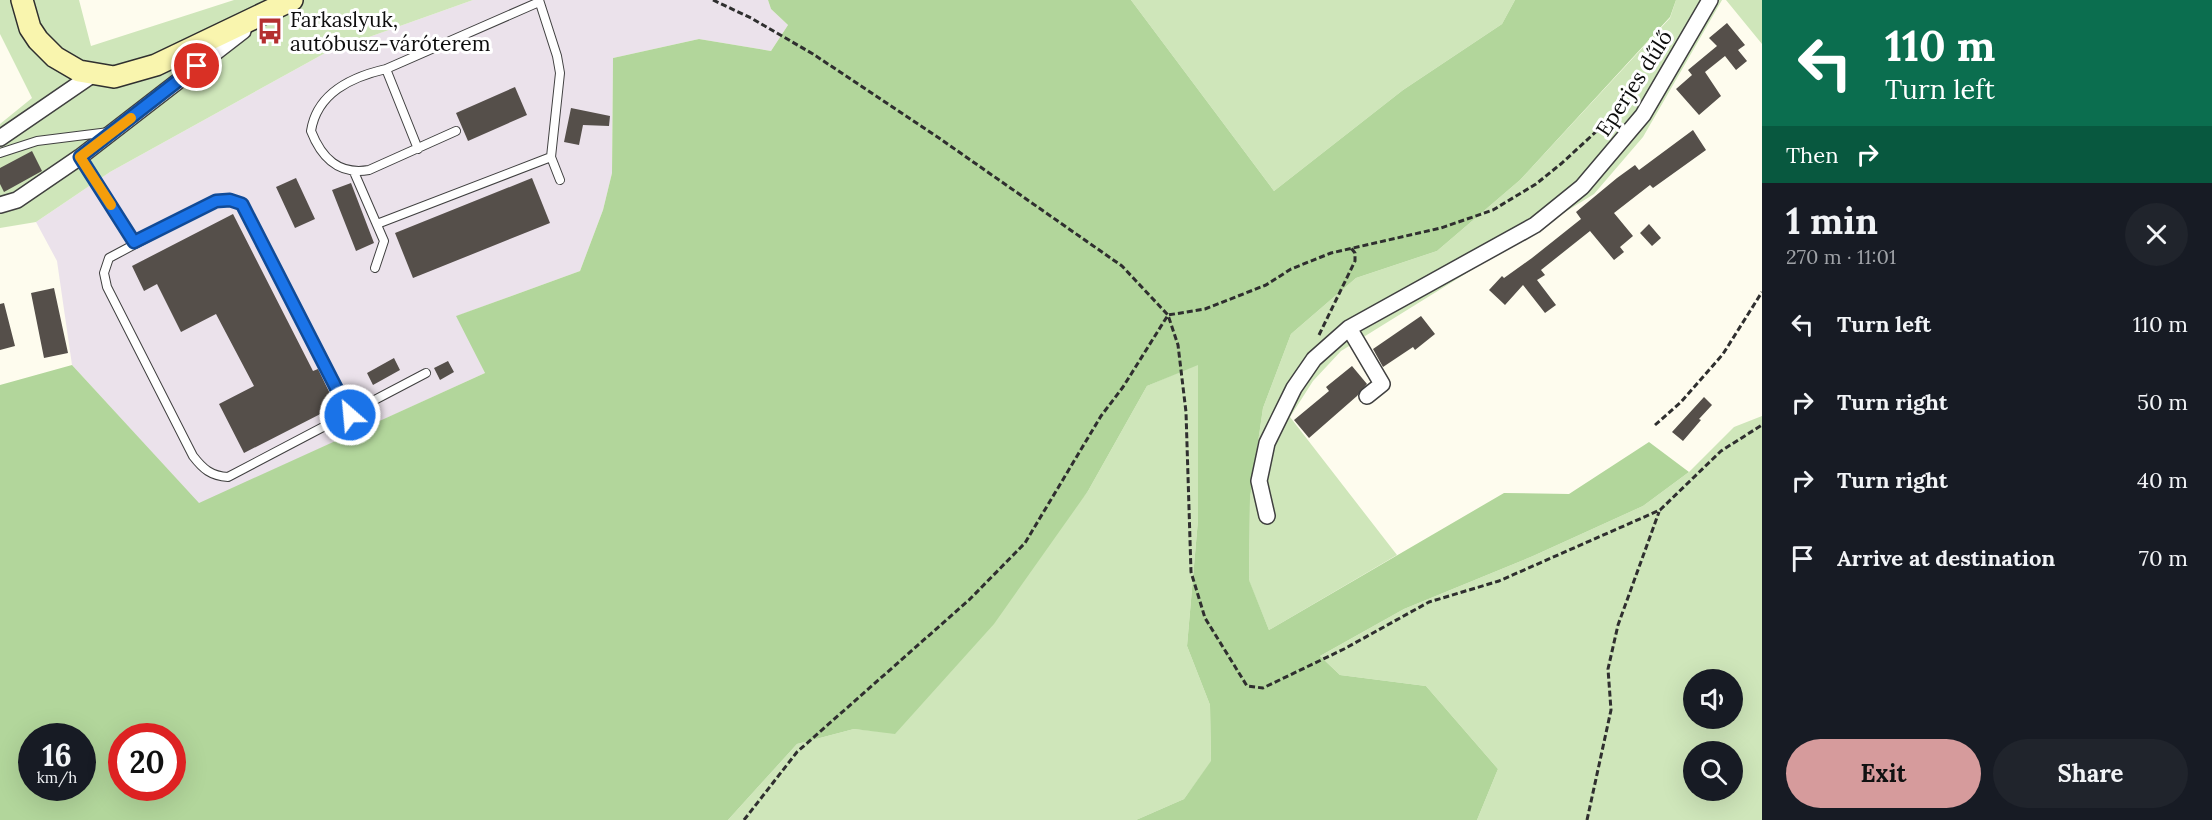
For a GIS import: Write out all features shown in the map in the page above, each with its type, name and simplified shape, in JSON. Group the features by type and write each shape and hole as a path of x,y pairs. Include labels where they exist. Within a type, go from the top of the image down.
{"main road":[{"path":"21,0 30,28 45,48 67,64 92,75 114,76 135,72 292,0"}],"street":[{"name":"Eperjes dűlő","path":"1267,516 1259,481 1267,443 1294,388 1322,350 1348,328 1535,225 1582,187 1629,135 1710,0"},
{"path":"0,206 17,200 80,157 270,9"},
{"path":"0,138 92,75"},
{"path":"1348,328 1382,384 1368,396"}],"lane":[{"path":"456,130 369,170 354,172 345,170 321,151 312,131 313,120 318,108 335,90 368,73 386,69 539,1 557,56 560,73 551,157 560,180"},
{"path":"386,69 418,149"},
{"path":"0,153 37,141 113,131"},
{"path":"80,157 134,242"},
{"path":"377,224 551,157"},
{"path":"354,172 384,241 375,268"},
{"path":"350,415 242,204 230,200 216,201 134,242 109,258 104,273 107,287 193,456 204,469 217,477 228,477 350,415 426,374"}],"path":[{"path":"713,0 751,18 813,54 939,138 1122,266 1168,315 1178,345 1186,412 1191,572 1205,618 1247,686 1263,688 1344,649 1428,602 1499,581 1660,510 1721,451 1762,425"},
{"path":"744,820 797,752 969,600 1025,543 1101,416 1123,387 1168,315 1205,309 1266,285 1292,268 1351,248 1441,228 1493,210 1536,184 1644,88 1665,78"},
{"path":"1322,350 1315,344 1355,261 1355,253 1351,248"},
{"path":"1655,425 1681,402 1723,354 1762,292"},
{"path":"1587,820 1611,710 1608,669 1618,625 1660,510"}],"shaded area":[{"path":"473,0 768,0 771,9 788,25 771,51 699,39 613,58 612,173 603,210 580,271 457,316 485,373 199,504 72,365 57,261 36,222 110,172 327,52"}],"green space":[{"path":"0,0 79,0 91,46 234,0 473,0 327,52 110,172 36,222 0,228 0,124 32,98 0,34"},
{"path":"768,0 1131,0 1274,191 1403,90 1502,24 1515,0 1676,0 1670,17 1520,180 1437,251 1356,278 1291,334 1263,408 1250,498 1249,580 1269,630 1504,493 1569,494 1649,442 1689,472 1643,506 1533,556 1404,609 1320,656 1340,675 1426,686 1498,769 1477,820 1136,820 1184,799 1211,761 1210,705 1187,646 1198,520 1198,365 1147,386 1088,491 994,624 895,734 854,729 797,744 728,820 0,820 0,385 72,365 199,503 485,373 456,316 580,271 603,210 612,173 613,58 699,39 771,51 788,25 771,9"},
{"path":"1131,0 1515,0 1502,24 1403,90 1274,191"},
{"path":"1676,0 1722,0 1643,137 1594,194 1341,351 1313,381 1290,417 1397,555 1269,630 1249,581 1250,498 1263,408 1291,334 1356,278 1437,251 1520,180 1670,18"},
{"path":"1726,0 1762,0 1762,44"},
{"path":"1198,364 1198,520 1187,646 1210,705 1211,762 1184,799 1136,820 728,820 797,744 854,729 895,733 1088,491 1147,386"},
{"path":"1762,416 1762,820 1477,820 1498,769 1426,686 1340,675 1320,656 1404,609 1533,556 1643,506 1689,472 1734,427"}],"building":[{"path":"1727,23 1745,45 1738,50 1747,61 1736,70 1725,56 1705,72 1721,96 1699,115 1676,89 1692,75 1688,70 1717,46 1709,38"},
{"path":"515,87 527,115 468,141 456,113"},
{"path":"571,108 610,116 609,126 583,125 579,145 564,142"},
{"path":"1693,130 1706,150 1653,188 1650,185 1614,213 1633,236 1620,247 1624,252 1614,260 1590,231 1541,270 1545,275 1537,280 1556,305 1545,313 1523,285 1505,305 1489,290 1502,276 1504,278 1532,258 1581,219 1576,212 1617,178 1635,165 1639,170"},
{"path":"32,151 42,171 4,192 0,184 0,168"},
{"path":"296,178 315,219 295,228 276,187"},
{"path":"532,178 550,223 413,278 395,233"},
{"path":"351,183 374,243 356,251 332,190"},
{"path":"233,214 313,371 318,369 336,406 244,453 219,404 254,386 216,314 181,332 157,284 144,291 132,266"},
{"path":"1649,224 1661,238 1652,246 1640,233"},
{"path":"54,288 68,353 44,358 31,293"},
{"path":"4,303 15,346 0,350 0,304"},
{"path":"1421,316 1435,334 1415,350 1413,347 1383,367 1373,349"},
{"path":"394,358 400,370 373,385 367,373"},
{"path":"448,361 454,372 440,380 434,368"},
{"path":"1352,366 1367,384 1357,396 1309,438 1294,420 1329,391 1326,387"},
{"path":"1704,397 1712,405 1683,441 1672,432"}],"slow traffic":[{"path":"111,205 80,157 131,118"}],"place":[{"name":"Farkaslyuk, autóbusz-váróterem","path":"270,31"}],"route":[{"path":"197,66 80,157 134,242 216,201 230,200 242,204 250,215 350,415"}]}
